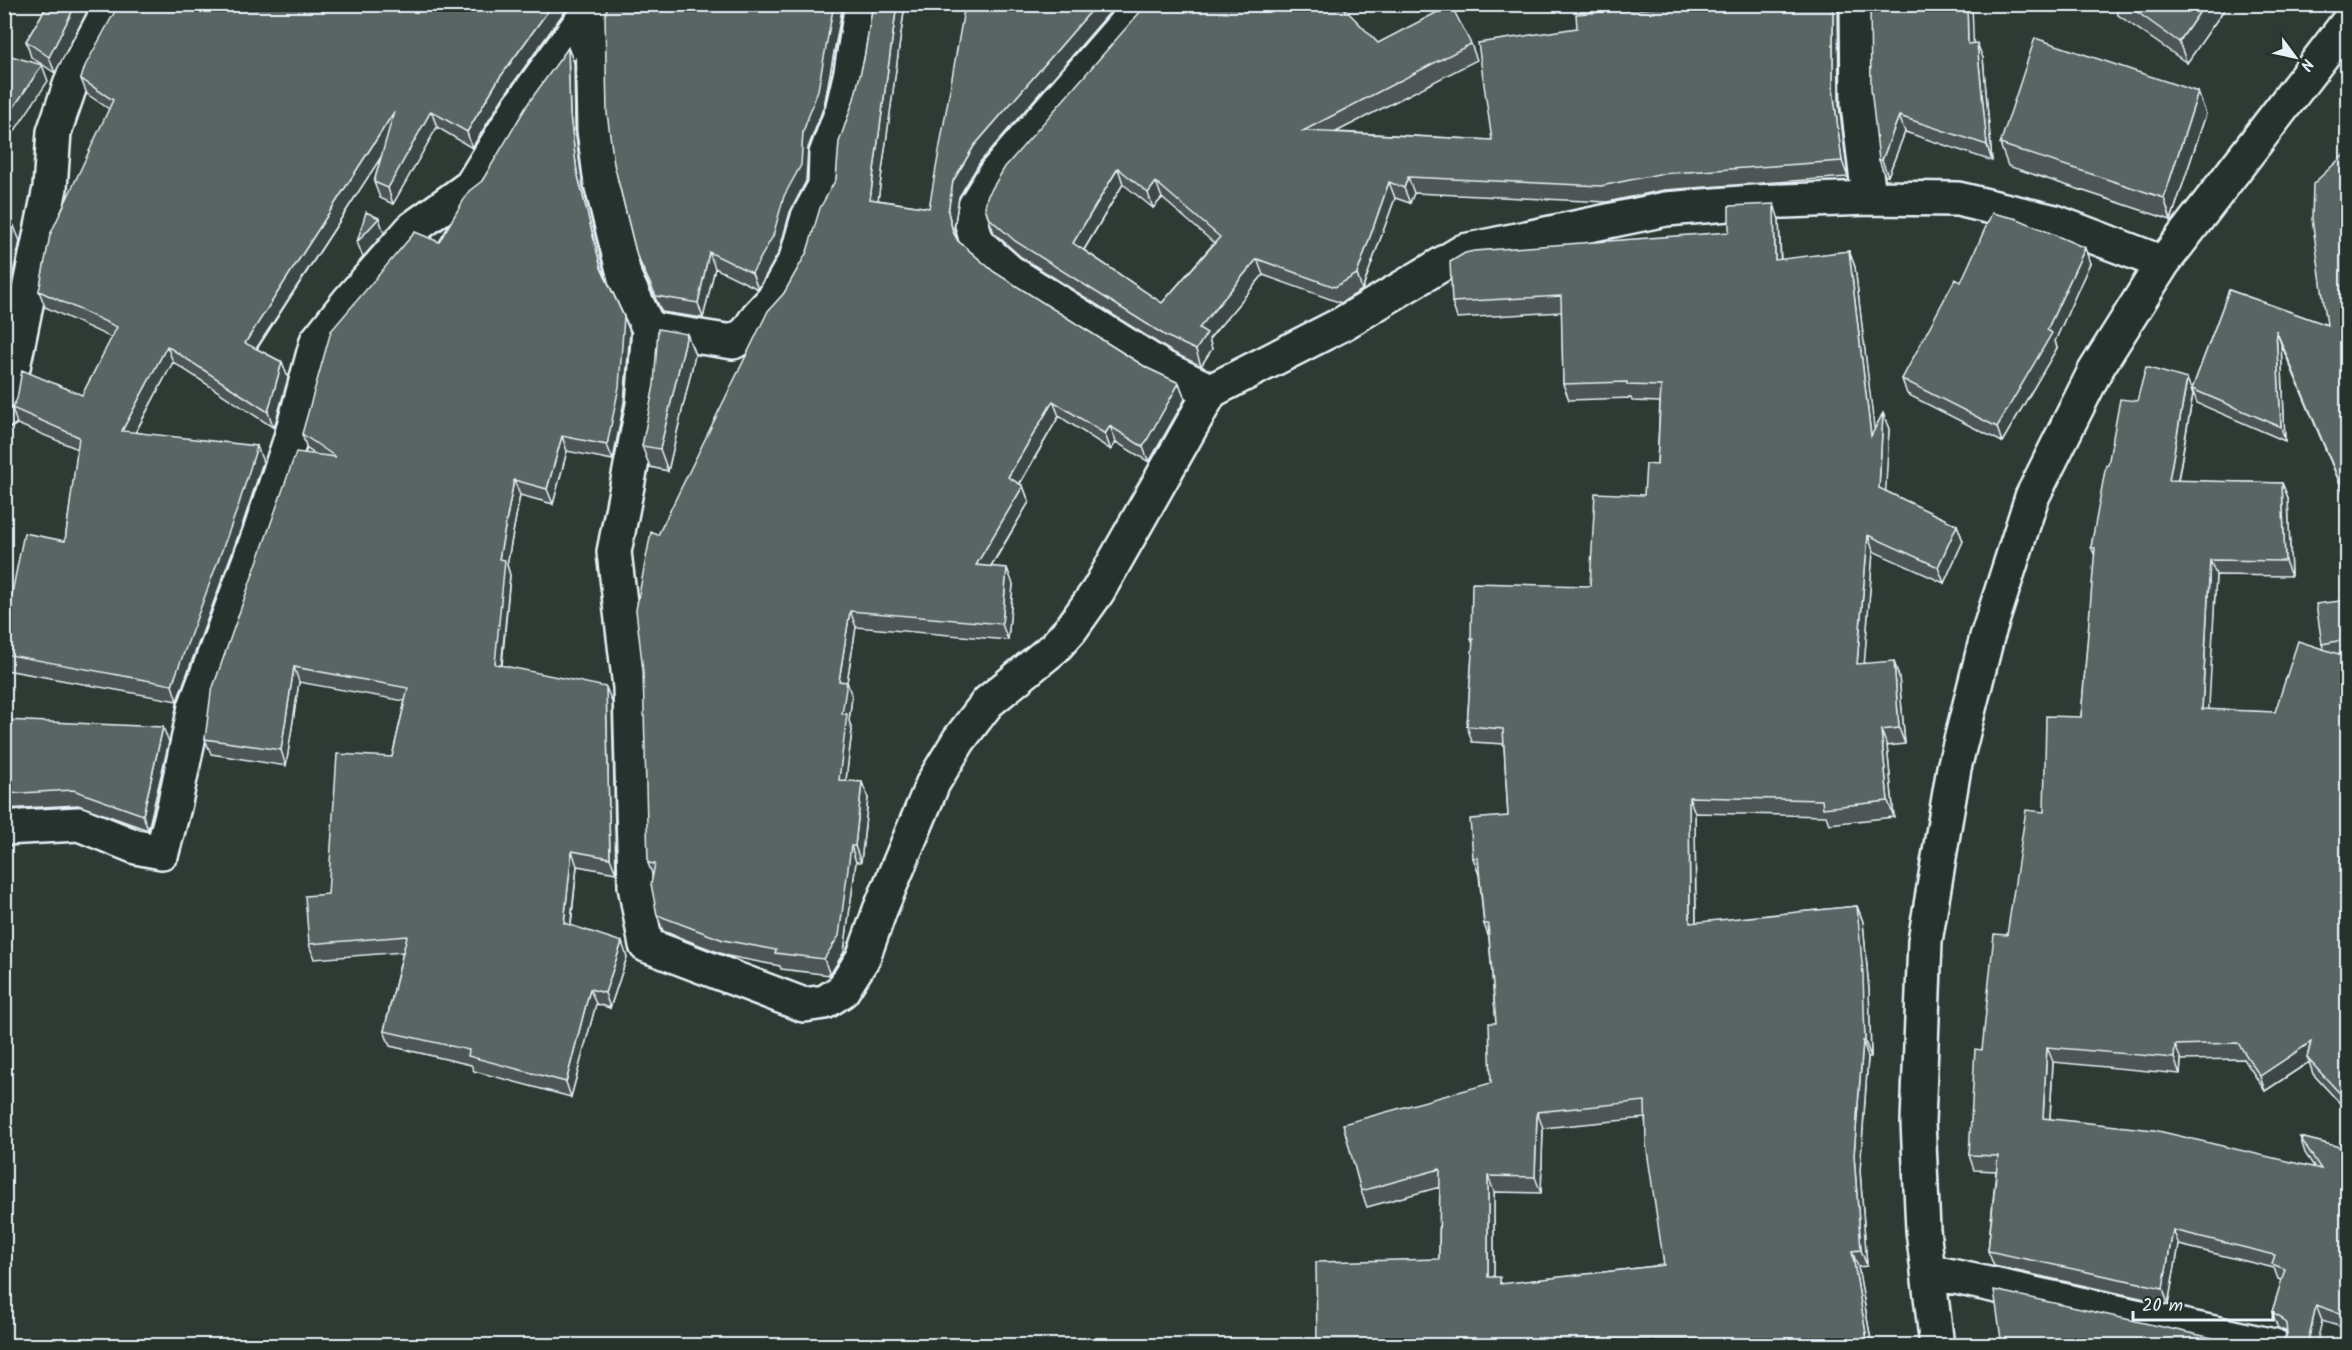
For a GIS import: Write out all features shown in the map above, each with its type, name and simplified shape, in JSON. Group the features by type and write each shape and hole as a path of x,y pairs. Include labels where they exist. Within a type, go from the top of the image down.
{"street":[{"path":"4,411 50,188 54,132 74,74 112,4"},
{"path":"4,828 79,824 136,847 162,852 195,707 261,530 290,441 317,341 413,228 471,186 519,107 594,4"},
{"path":"599,4 592,29 594,130 601,183 625,278 649,329 643,405 614,552 630,687 635,886 645,945 804,1005 825,1002 842,991 863,958 880,910 933,783 959,740 988,702 1054,648 1091,601 1210,391 1342,324 1464,251 1666,209 1754,202 1869,198 1958,199 2055,222 2163,263"},
{"path":"649,329 733,342 747,333 758,316 773,300 796,259 808,217 825,186 826,154 842,111 862,4"},
{"path":"1142,4 996,172 975,206 972,224 977,243 1010,272 1163,368 1210,391"},
{"path":"1857,4 1858,105 1869,198"},
{"path":"1937,1346 1923,1230 1918,1122 1925,941 1954,768 1987,637 2032,497 2095,371 2163,263 2348,22"},
{"path":"1928,1271 2274,1346"}],"building":[{"path":"48,4 76,4 49,57 26,41"},
{"path":"119,4 553,4 498,80 467,132 431,111 388,188 374,182 394,112 245,343 282,362 268,412 167,346 122,431 257,446 238,507 172,685 4,654 4,633 24,533 65,541 79,437 12,408 17,399 22,370 82,395 117,327 39,291 50,235 113,100 81,79 85,66"},
{"path":"608,4 834,4 818,90 803,132 801,165 784,196 773,236 752,273 709,252 698,303 656,296 637,256 614,164 607,113 605,16"},
{"path":"873,4 897,4 870,199 929,208 965,4 1097,4 974,146 953,181 948,212 958,241 994,272 1147,368 1179,383 1143,447 1110,426 1105,434 1053,401 1008,477 1023,486 976,565 1007,568 1002,624 850,611 839,681 847,682 842,714 847,714 839,780 862,782 855,846 851,846 839,936 824,959 775,953 776,950 723,940 657,915 651,884 655,864 648,863 643,671 636,610 651,532 658,535 768,311 784,293 807,252 820,208 836,179 839,142 854,99 864,59"},
{"path":"1147,4 1340,4 1378,43 1451,5 1471,44 1303,131 1492,140 1478,43 1577,28 1576,14 1664,7 1663,4 1833,4 1833,89 1842,161 1659,174 1601,186 1408,177 1404,188 1389,182 1357,274 1335,287 1257,259 1199,328 1207,333 1196,350 1166,336 1015,241 988,217 985,207 987,197 1005,167","holes":["1118,168 1148,193 1156,182 1220,237 1162,303 1073,243"]},
{"path":"1870,4 1967,4 1968,44 1977,43 1987,145 1899,116 1882,160 1879,160 1871,88"},
{"path":"2126,4 2205,4 2179,42"},
{"path":"2035,38 2198,92 2164,198 2000,144"},
{"path":"568,48 570,115 577,172 601,268 624,317 619,387 607,445 562,436 547,489 514,480 499,559 505,560 495,664 606,687 610,858 572,851 564,923 622,942 605,993 590,989 566,1082 468,1056 469,1050 384,1031 407,936 309,944 305,896 328,894 337,754 392,757 408,688 294,667 281,750 205,739 211,693 296,452 336,457 302,434 331,331 415,232 439,242 469,191 482,181 529,102"},
{"path":"4,54 42,65 4,122"},
{"path":"2348,151 2348,502 2276,330 2281,427 2192,389 2229,290 2327,325 2312,219 2313,184"},
{"path":"1774,204 1775,260 1849,251 1871,436 1883,413 1879,488 1957,525 1938,567 1868,535 1857,664 1894,661 1899,728 1881,730 1888,801 1823,808 1822,800 1689,797 1690,923 1857,906 1863,974 1865,1041 1863,1041 1854,1155 1861,1250 1852,1251 1868,1346 1822,1346 1820,1339 1587,1339 1588,1346 1317,1346 1316,1262 1439,1259 1440,1169 1361,1191 1343,1124 1491,1083 1489,1023 1496,1023 1488,924 1484,924 1478,858 1473,858 1470,819 1508,816 1503,729 1467,726 1473,639 1471,639 1472,583 1590,586 1595,493 1644,495 1646,464 1657,465 1661,386 1627,385 1627,382 1563,384 1561,296 1452,302 1450,262 1465,253 1474,251 1729,232 1729,206","holes":["1645,1101 1646,1144 1664,1265 1500,1284 1500,1277 1488,1277 1488,1176 1535,1177 1537,1112"]},
{"path":"366,212 379,218 357,242"},
{"path":"1992,213 2018,219 2085,248 2047,330 2052,333 1997,427 1902,379 1955,279 1961,282"},
{"path":"4,223 14,226 4,272"},
{"path":"658,329 687,334 660,449 642,446 654,385"},
{"path":"2146,367 2187,379 2169,480 2282,483 2285,561 2210,560 2202,709 2275,712 2298,641 2348,657 2348,681 2340,705 2348,706 2348,1102 2307,1058 2311,1042 2260,1076 2238,1043 2175,1045 2174,1058 2047,1047 2043,1118 2154,1130 2321,1169 2300,1137 2348,1149 2348,1316 2316,1305 2307,1346 2278,1346 2282,1344 2287,1334 2286,1324 2281,1317 2272,1312 2285,1269 2272,1264 2275,1255 2173,1230 2163,1288 1988,1251 1998,1156 1969,1155 1975,1049 1982,1050 1994,934 2007,935 2026,810 2044,812 2046,716 2081,717 2095,548 2091,547 2106,465 2108,465 2120,399 2137,401"},
{"path":"2348,600 2348,639 2322,644 2316,604"},
{"path":"4,720 163,727 143,815 73,790 4,794"},
{"path":"1994,1290 2249,1346 2002,1346"}]}
